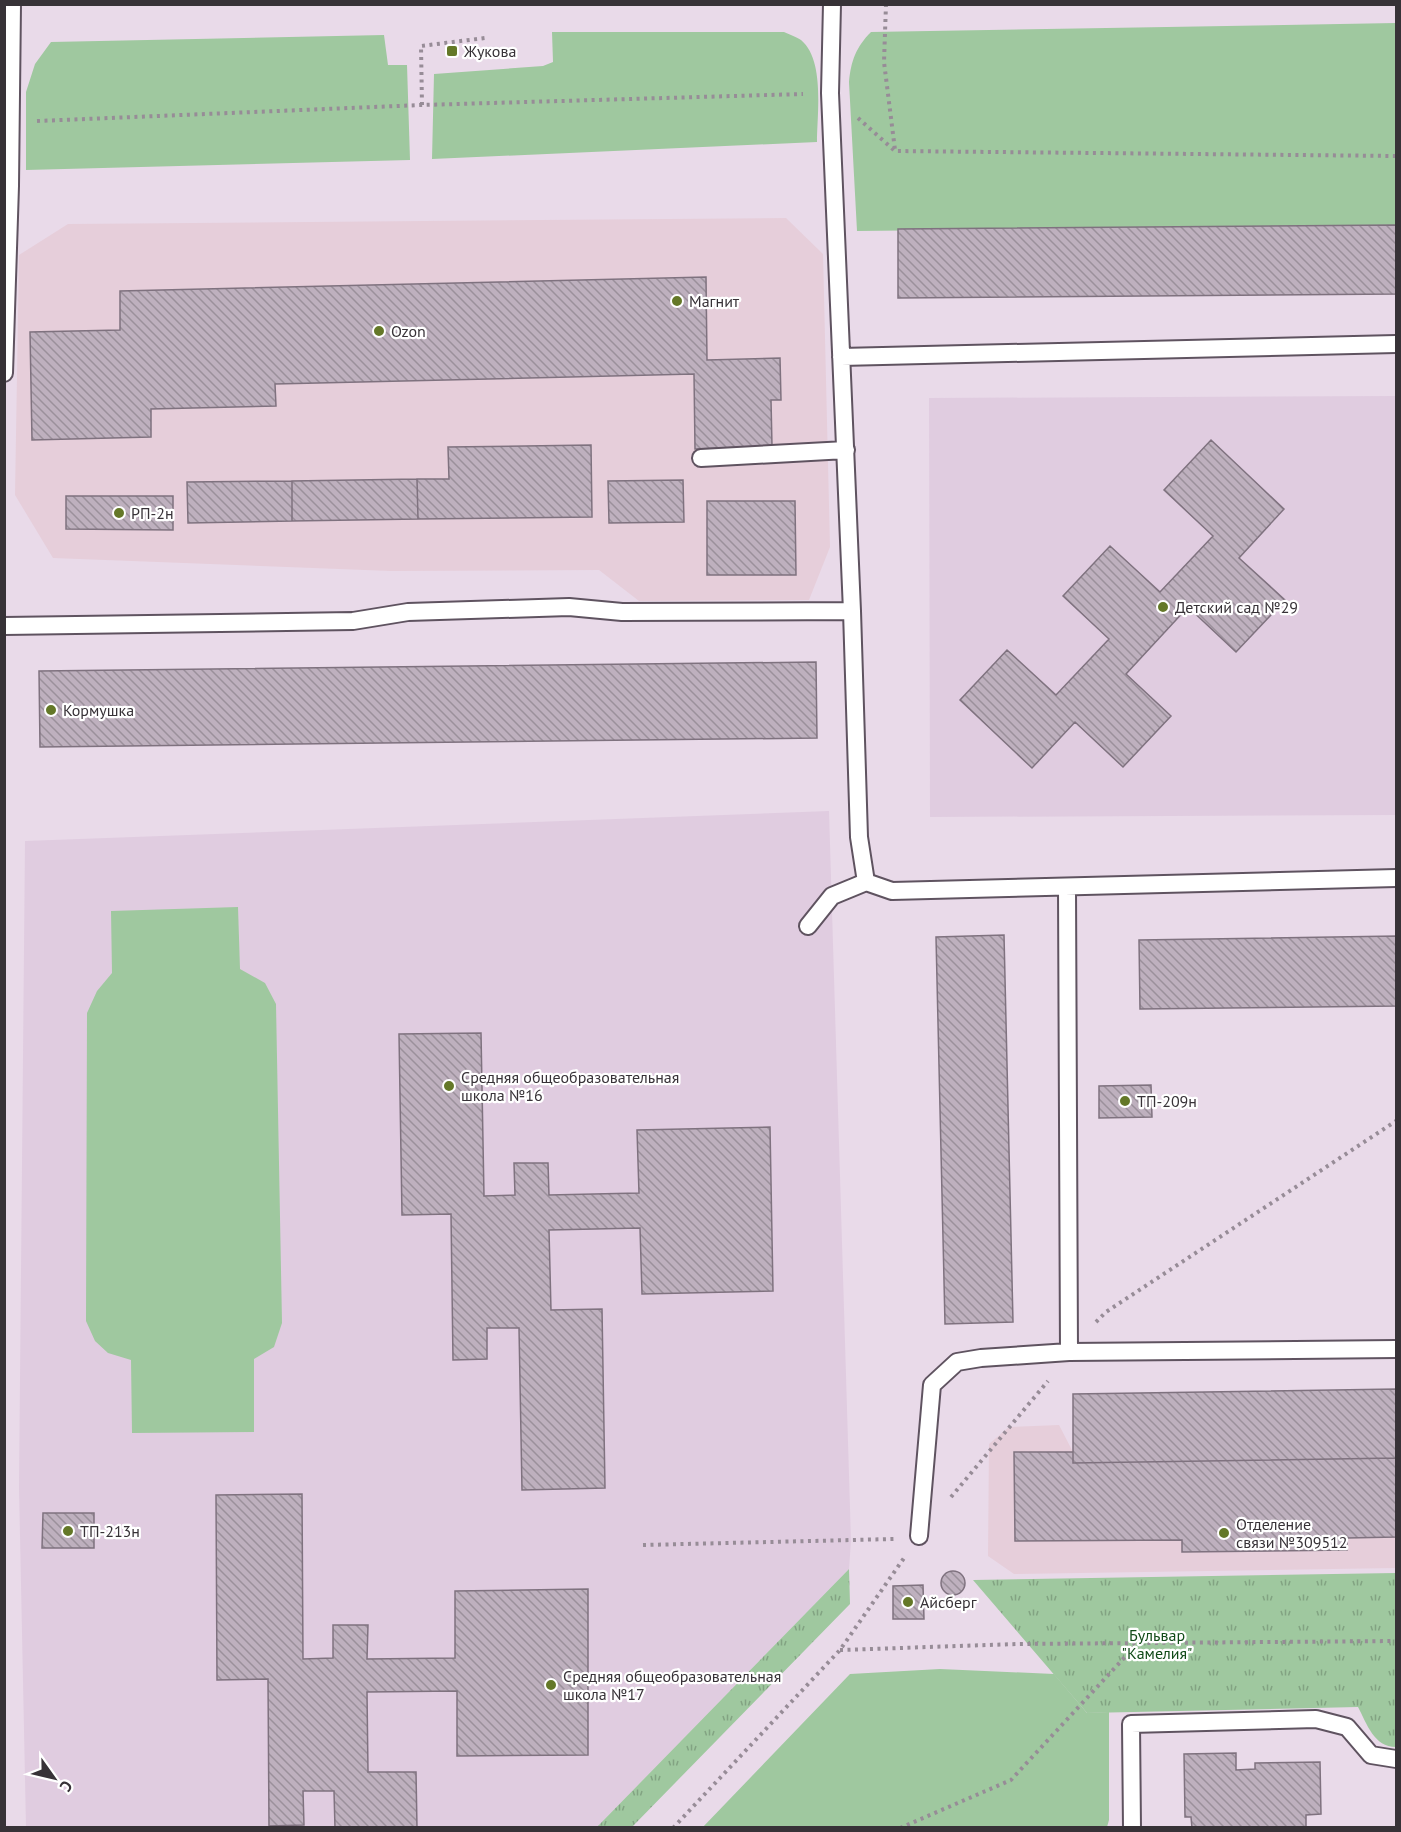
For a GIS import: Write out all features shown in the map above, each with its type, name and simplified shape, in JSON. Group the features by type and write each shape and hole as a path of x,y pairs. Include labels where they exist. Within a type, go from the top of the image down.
{"lane":[{"path":"4,373 12,4"},
{"path":"832,4 830,93 846,450 859,837 867,882"},
{"path":"841,357 1396,344"},
{"path":"701,458 846,450"},
{"path":"4,626 353,621 408,612 569,607 622,612 852,611"},
{"path":"808,926 832,896 867,882 892,891 1396,878"},
{"path":"1067,888 1069,1352"},
{"path":"919,1536 932,1385 957,1362 1069,1352 1396,1348"},
{"path":"1132,1827 1131,1724 1316,1719 1347,1727 1371,1755 1396,1759"}],"path":[{"path":"886,4 884,62 895,151"},
{"path":"422,105 421,46 485,38"},
{"path":"9,123 422,105 830,93 895,151 1396,156"},
{"path":"949,1500 1046,1384 1069,1352 1106,1312 1396,1120"},
{"path":"643,1545 851,1541 919,1536"},
{"path":"672,1827 840,1650 919,1536"},
{"path":"840,1650 1018,1644 1396,1641"},
{"path":"900,1827 1011,1780 1137,1643"}],"shaded area":[{"path":"786,218 823,254 830,547 809,600 639,601 599,570 391,571 53,558 15,495 19,255 68,224"},
{"name":"Детский сад №29","path":"1396,396 1396,815 930,817 929,398"},
{"path":"829,811 851,1541 849,1569 597,1827 26,1827 19,1487 25,841"},
{"path":"1059,1425 1073,1452 1074,1463 1396,1458 1396,1568 1014,1574 988,1556 989,1444 1009,1427"}],"green space":[{"path":"1396,23 1396,225 857,231 849,82 855,55 871,32"},
{"path":"552,32 784,32 801,40 809,49 814,60 818,88 817,142 432,159 434,74 543,66 553,62"},
{"path":"384,35 388,65 407,65 410,160 26,170 26,92 35,64 51,42"},
{"path":"238,907 240,969 265,983 276,1004 282,1323 274,1347 254,1359 254,1432 132,1433 131,1360 108,1353 95,1341 86,1321 87,1013 97,991 112,973 111,911"},
{"path":"849,1569 850,1604 632,1827 597,1827"},
{"name":"Бульвар \"Камелия\"","path":"1396,1573 1396,1747 1388,1746 1377,1739 1358,1707 1087,1713 973,1580"},
{"path":"940,1669 1054,1674 1087,1713 1109,1712 1109,1820 1107,1827 702,1828 850,1674"}],"building":[{"path":"1396,225 1396,294 898,298 898,229"},
{"path":"706,277 707,360 780,358 781,400 771,400 772,446 695,449 694,374 275,384 276,406 151,409 151,437 32,440 30,332 120,330 120,291"},
{"path":"1211,440 1284,509 1239,558 1285,600 1236,652 1188,607 1126,674 1171,716 1123,767 1075,722 1032,768 960,700 1007,650 1056,695 1109,639 1063,596 1110,546 1160,592 1213,536 1164,490"},
{"path":"591,445 592,517 418,519 417,479 449,479 448,447"},
{"path":"417,479 418,519 292,521 292,481"},
{"path":"683,480 684,522 609,523 608,481"},
{"path":"292,481 292,521 188,523 187,482"},
{"name":"РП-2н","path":"66,496 173,496 173,530 66,529"},
{"path":"707,501 795,501 796,575 707,575"},
{"path":"816,662 817,738 40,747 39,671"},
{"path":"1004,935 1013,1322 945,1324 936,937"},
{"path":"1396,936 1396,1006 1140,1009 1139,940"},
{"path":"481,1033 484,1196 515,1195 514,1163 548,1163 549,1195 639,1193 637,1130 770,1127 773,1291 642,1294 640,1228 549,1230 551,1310 602,1309 605,1488 522,1490 519,1328 487,1328 487,1359 453,1360 451,1214 402,1215 399,1034"},
{"name":"ТП-209н","path":"1151,1085 1152,1117 1099,1118 1099,1086"},
{"path":"1396,1389 1396,1458 1073,1463 1073,1394"},
{"path":"1014,1452 1073,1452 1073,1463 1396,1458 1396,1537 1347,1538 1347,1550 1182,1552 1182,1540 1015,1541"},
{"path":"302,1494 303,1659 333,1658 333,1625 368,1625 367,1659 455,1658 455,1591 588,1589 588,1755 457,1756 457,1691 367,1692 368,1772 416,1772 417,1828 335,1828 334,1791 303,1791 304,1825 269,1826 268,1679 217,1680 216,1495"},
{"name":"ТП-213н","path":"43,1513 94,1513 94,1548 42,1548"},
{"path":"953,1571 962,1574 965,1583 962,1592 953,1595 944,1592 941,1583 944,1574"},
{"name":"Айсберг","path":"923,1585 924,1619 893,1619 893,1586"},
{"path":"1236,1753 1236,1770 1255,1769 1255,1763 1320,1762 1321,1814 1306,1815 1306,1828 1192,1828 1191,1817 1185,1817 1184,1754"}],"place":[{"name":"Жукова","path":"452,51"},
{"name":"Магнит","path":"677,301"},
{"name":"Ozon","path":"379,331"},
{"name":"РП-2н","path":"119,513"},
{"name":"Детский сад №29","path":"1163,607"},
{"name":"Кормушка","path":"51,710"},
{"name":"Средняя общеобразовательная школа №16","path":"449,1086"},
{"name":"ТП-209н","path":"1125,1101"},
{"name":"ТП-213н","path":"68,1531"},
{"name":"Отделение связи №309512","path":"1224,1533"},
{"name":"Айсберг","path":"908,1602"},
{"name":"Средняя общеобразовательная школа №17","path":"551,1685"}]}
